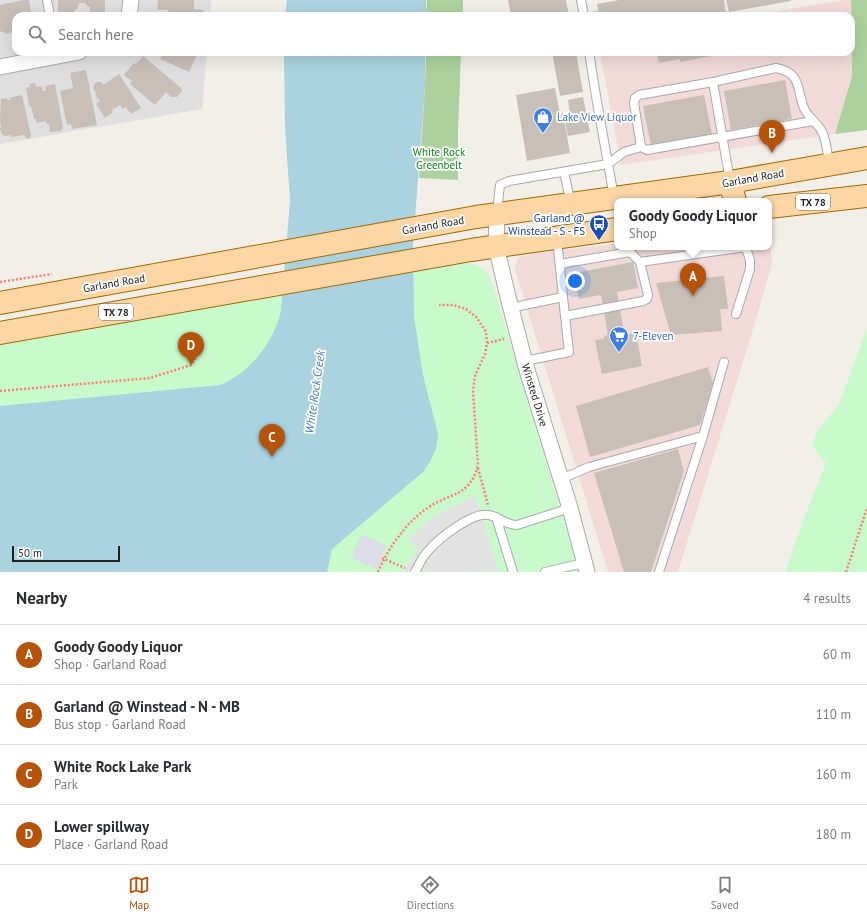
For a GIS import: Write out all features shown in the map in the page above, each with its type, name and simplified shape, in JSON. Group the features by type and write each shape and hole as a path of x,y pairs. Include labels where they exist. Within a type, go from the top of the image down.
{"main road":[{"name":"Garland Road","path":"0,303 497,215 614,198 732,192 829,165 859,159"},
{"name":"TX 78","path":"772,207 862,197"},
{"name":"TX 78","path":"0,333 434,256 614,229"},
{"path":"0,297 42,295"}],"street":[{"path":"130,12 131,0"},
{"path":"0,67 49,56"},
{"name":"Winsted Drive","path":"497,215 496,246 510,308 570,508 586,567"}],"lane":[{"path":"47,0 49,12"},
{"path":"581,0 583,12"},
{"path":"590,56 614,198"},
{"path":"641,147 634,103 635,98 639,95 713,82 776,68 791,74 798,82 803,107 824,135 829,165"},
{"path":"713,82 732,192"},
{"path":"497,215 500,185 509,181 608,164 624,152 641,147 647,150 813,121"},
{"path":"564,172 571,205"},
{"path":"525,361 569,352 557,237"},
{"path":"560,264 629,250 640,262 648,295 647,299 643,301 565,316"},
{"path":"640,262 725,250"},
{"path":"736,314 750,269 750,260 747,250"},
{"path":"510,308 563,297"},
{"path":"659,572 703,436 724,362"},
{"path":"561,479 589,467 703,436"},
{"path":"412,571 428,550 440,538 474,516 481,514 488,515 496,517 510,525 517,525 570,508"},
{"path":"496,517 514,572"},
{"path":"545,572 586,567"}],"path":[{"path":"439,306 453,305 466,309 477,318 486,332 487,343 485,354 476,376 473,391 478,465 488,506 496,517"},
{"path":"0,391 150,378 191,365 196,358 195,338"},
{"path":"378,572 383,558 404,529 429,506 461,492 471,483 476,474 478,465"},
{"path":"846,572 867,508"},
{"path":"383,558 412,571"}],"shaded area":[{"path":"0,0 211,0 210,12 12,12 12,56 207,56 202,109 0,144"},
{"path":"843,0 851,0 851,12 774,12"},
{"path":"601,56 852,56 852,76 835,134 621,165"},
{"path":"614,244 614,250 771,250 772,264 678,572 608,572 515,269 517,260 520,257 536,253"},
{"path":"475,495 499,571 431,572 425,569 423,572 403,572 418,549 408,539 433,517"},
{"path":"364,535 387,546 378,570 354,559 353,552 359,539"}],"green space":[{"path":"427,0 463,0 463,12 426,12"},
{"path":"851,0 867,0 867,130 835,134 852,76 852,56 855,56 855,12 851,12"},
{"name":"White Rock Greenbelt","path":"426,56 461,56 458,180 419,178"},
{"path":"465,263 474,264 482,268 488,274 492,282 579,572 0,572 0,342"},
{"path":"867,328 867,572 785,572 826,463 812,446 817,431 839,404"}],"water":[{"path":"287,0 426,0 426,12 286,12"},
{"name":"White Rock Creek","path":"284,56 425,56 425,87 413,245 414,316 423,375 438,434 436,449 431,460 423,472 332,549 327,572 0,572 0,406 220,385 241,373 259,356 273,334 281,311 290,200 285,128"}],"building":[{"path":"29,0 31,12 12,12 12,32 7,34 0,31 0,5"},
{"path":"58,0 105,0 105,12 90,12 90,7 88,7 85,3 79,3 79,6 73,12 58,12"},
{"path":"158,0 194,0 194,9 203,10 203,12 168,12 168,10 157,10"},
{"path":"508,0 566,0 568,12 510,12"},
{"path":"619,0 724,0 726,12 591,12 598,11 597,4"},
{"path":"726,0 791,0 791,1 729,12"},
{"path":"143,56 181,88 182,91 177,97 171,97 166,92 155,105 130,84 132,81 124,75 134,63 136,64"},
{"path":"162,56 196,56 189,72 160,59"},
{"path":"553,56 577,56 583,92 560,96"},
{"path":"658,56 711,56 680,62 680,59 659,63"},
{"path":"86,70 97,125 72,129 71,124 67,125 60,91 73,88 70,73"},
{"path":"119,74 141,108 131,114 126,107 123,109 120,105 112,110 113,112 105,118 96,104 100,101 95,95 97,94 93,89 94,84 101,82 103,85"},
{"path":"785,80 792,119 731,130 724,91"},
{"path":"35,83 36,87 42,86 43,91 46,91 45,86 55,84 63,128 61,131 50,132 49,124 46,124 46,121 36,123 31,106 29,106 26,88 30,87 29,84"},
{"path":"555,88 560,114 563,113 570,153 527,161 516,95"},
{"path":"22,95 31,136 27,139 24,135 11,137 11,135 5,136 2,134 0,129 1,99 7,98 7,100 10,100 9,98"},
{"path":"704,95 712,134 651,145 643,106"},
{"path":"583,97 590,132 568,136 564,116 570,114 568,100"},
{"path":"633,262 638,288 617,292 624,332 629,334 636,333 642,366 602,374 595,340 603,339 608,335 601,295 579,299 574,273"},
{"path":"724,276 728,309 720,309 722,331 671,335 656,283"},
{"path":"708,367 713,383 700,425 590,457 576,406"},
{"path":"678,449 684,471 651,572 624,572 594,473"}],"place":[{"name":"Lake View Liquor","path":"543,134"},
{"name":"Garland @ Winstead - N - MB","path":"772,153"},
{"name":"Garland @ Winstead - S - FS","path":"599,241"},
{"name":"Goody Goody Liquor","path":"693,296"},
{"name":"7-Eleven","path":"619,353"},
{"name":"Lower spillway","path":"191,365"},
{"name":"White Rock Lake Park","path":"272,457"}]}
